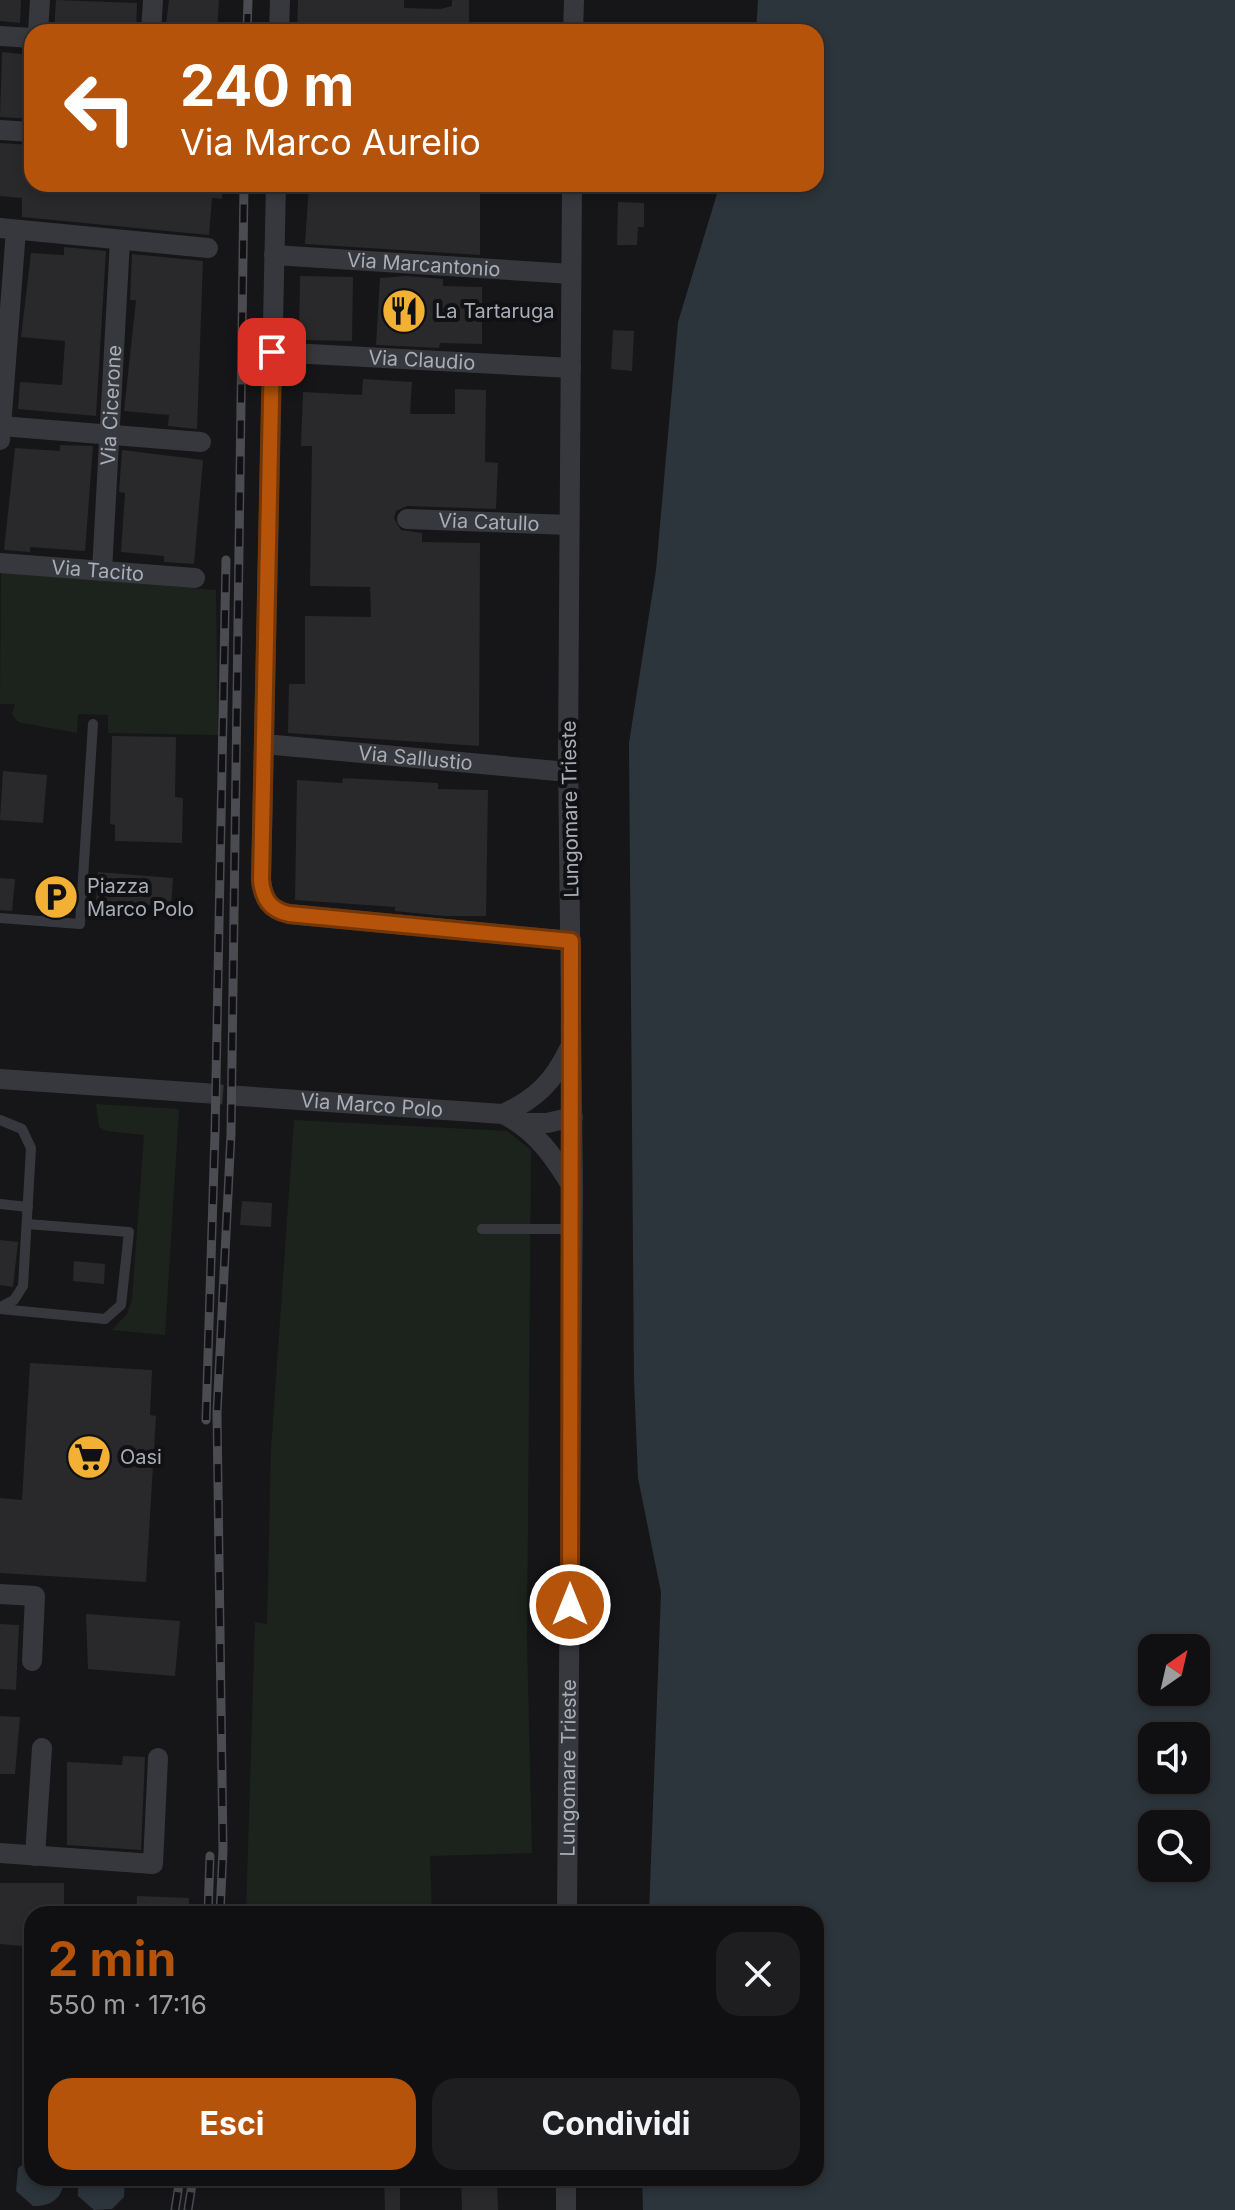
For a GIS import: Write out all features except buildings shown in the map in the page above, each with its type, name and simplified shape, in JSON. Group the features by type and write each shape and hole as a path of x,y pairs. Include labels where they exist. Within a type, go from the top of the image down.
{"street":[{"path":"38,24 40,0"},
{"path":"152,24 153,0"},
{"path":"279,24 280,0"},
{"path":"573,24 574,0"},
{"path":"0,36 24,38"},
{"path":"0,130 24,132"},
{"path":"276,192 261,880 265,898 275,910 289,914 571,941"},
{"name":"Lungomare Trieste","path":"567,1906 573,1188 568,772 572,192"},
{"path":"201,442 0,430 8,229 208,248"},
{"name":"Via Cicerone","path":"102,571 120,240"},
{"name":"Via Marcantonio","path":"274,255 571,274"},
{"name":"Via Claudio","path":"272,352 571,368"},
{"name":"Via Catullo","path":"407,519 569,525"},
{"name":"Via Tacito","path":"0,563 195,578"},
{"name":"Via Sallustio","path":"264,744 568,772"},
{"path":"573,1041 554,1078 516,1114 550,1153 573,1188"},
{"path":"0,1079 203,1093"},
{"name":"Via Marco Polo","path":"240,1096 516,1114 547,1123 573,1117"},
{"path":"0,1594 35,1596 32,1661"},
{"path":"35,1856 42,1748"},
{"path":"0,1853 153,1864 158,1758"},
{"path":"566,2186 566,2210"}],"lane":[{"path":"0,918 80,924 93,724"},
{"path":"0,1120 22,1129 30,1143 23,1286 14,1300 0,1308"},
{"path":"0,1204 28,1207"},
{"path":"0,1308 105,1319 121,1305 129,1232 27,1224"},
{"path":"482,1229 572,1229"}],"shaded area":[{"path":"758,0 1235,0 1235,2210 643,2210 642,2186 824,2186 824,1906 649,1906 661,1592 638,1478 634,1379 629,743 656,570 678,322 718,192 824,192 824,24 756,24"},
{"path":"1,572 216,590 218,735 108,733 108,715 78,714 77,733 18,722 12,714 15,704 0,704"},
{"path":"96,1104 179,1109 165,1335 112,1330 127,1314 132,1300 144,1135 107,1131 99,1127"},
{"path":"294,1120 507,1131 531,1150 527,1640 532,1853 430,1856 432,1906 246,1906 255,1622 267,1624 271,1450"},
{"path":"24,2164 24,2186 63,2186 56,2200 33,2206 16,2191 18,2168"},
{"path":"78,2186 125,2186 124,2197 112,2209 94,2210 78,2196"}],"tunnel":[{"path":"203,1093 240,1096"}],"railway":[{"path":"247,24 248,0"},
{"path":"220,1906 223,1850 217,1413 231,1134 244,192"},
{"path":"206,1420 226,560"},
{"path":"208,1906 210,1856"},
{"path":"175,2210 179,2186"},
{"path":"188,2210 192,2186"}],"place":[{"name":"La Tartaruga","path":"404,311"},
{"name":"Piazza Marco Polo","path":"56,897"},
{"name":"Oasi","path":"89,1457"}],"route":[{"path":"272,352 261,880 265,898 275,910 289,914 571,941 570,1605"}]}
